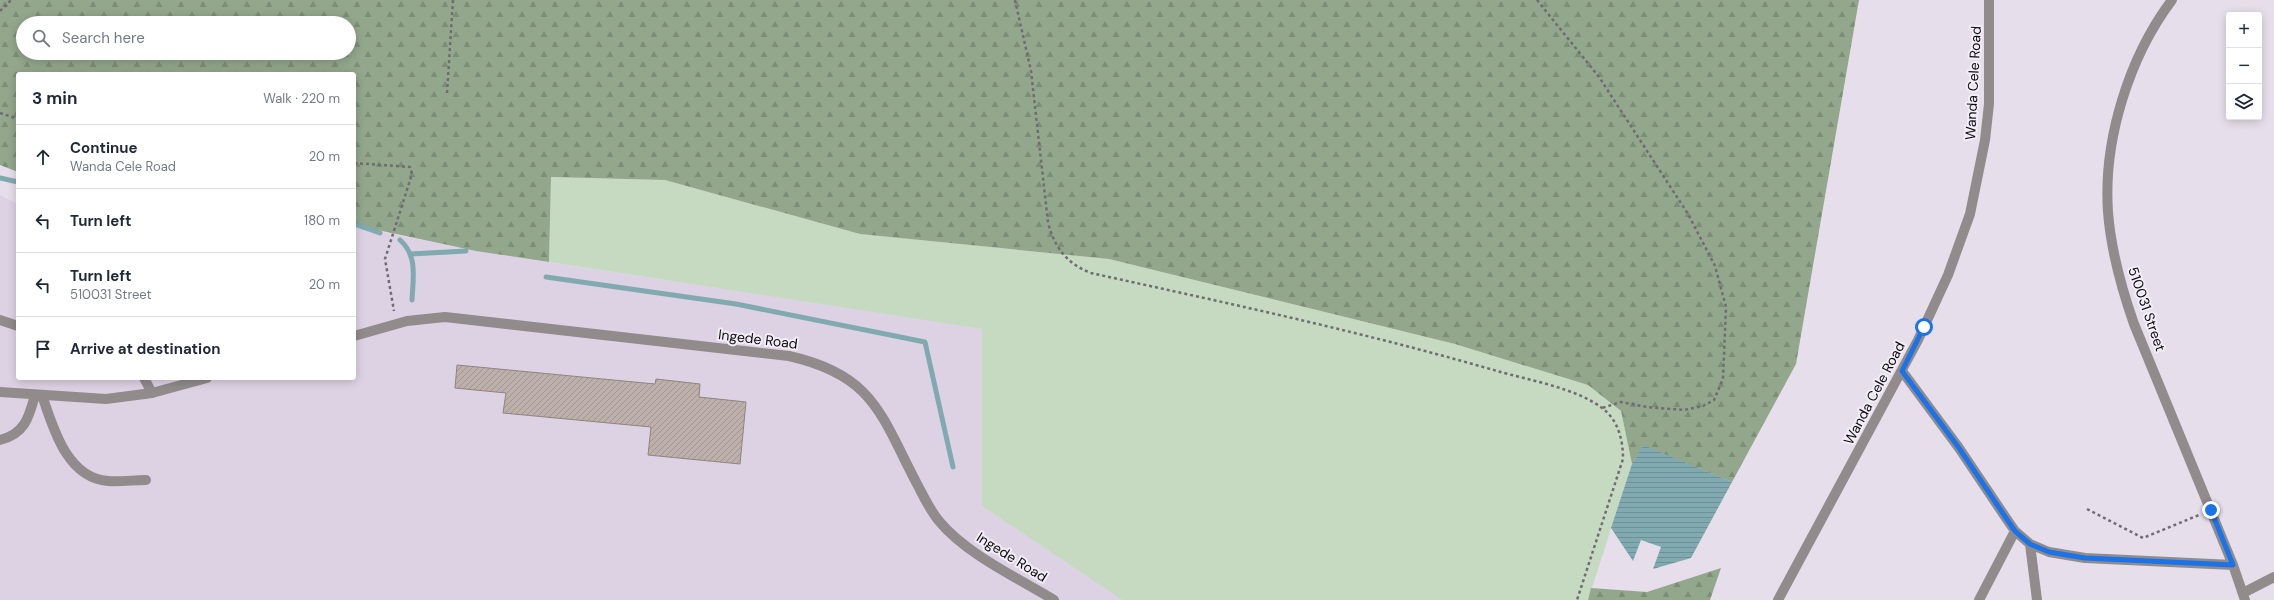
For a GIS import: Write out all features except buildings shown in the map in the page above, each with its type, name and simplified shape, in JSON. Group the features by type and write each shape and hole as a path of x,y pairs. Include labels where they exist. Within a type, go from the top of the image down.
{"street":[{"name":"Wanda Cele Road","path":"1778,600 1902,371 1948,275 1970,214 1985,140 1989,104 1989,0"},
{"name":"510031 Street","path":"2172,0 2147,38 2131,72 2119,108 2112,151 2108,210 2112,246 2121,286 2134,324 2211,510 2244,597"},
{"name":"Ingede Road","path":"356,335 396,324 427,318 471,320 789,356 827,367 857,386 870,399 895,438 930,508 950,532 993,563 1054,600"},
{"path":"0,320 16,325"},
{"path":"1902,371 1959,448 2015,531 2030,544 2049,552 2085,558 2233,565"},
{"path":"145,380 152,393"},
{"path":"0,392 106,399 152,393 199,380"},
{"path":"0,440 12,436 24,428 38,395"},
{"path":"38,395 55,434 66,452 85,472 95,479 109,481 146,480"},
{"path":"1979,600 2015,531"},
{"path":"2030,544 2037,600"},
{"path":"2244,597 2274,577"}],"path":[{"path":"0,11 11,0"},
{"path":"447,93 453,0"},
{"path":"1015,0 1031,71 1048,222 1057,246 1074,265 1091,273 1234,304 1474,364 1565,391 1592,401 1610,416 1621,436 1623,458 1577,600"},
{"path":"1537,0 1599,77 1688,214 1715,266 1726,307 1723,379 1714,400 1703,406 1684,410 1647,407 1621,402 1602,408"},
{"path":"0,113 16,118"},
{"path":"356,163 410,166 412,174 386,259 396,324"},
{"path":"2087,509 2144,538 2211,510"}],"shaded area":[{"path":"0,195 16,203 16,380 356,380 356,228 367,229 476,251 983,329 982,506 1122,600 0,600"}],"green space":[{"path":"0,0 1859,0 1796,364 1732,482 1643,446 1632,464 1621,411 1588,385 1455,344 1109,259 860,234 665,180 551,177 549,262 476,251 356,225 356,72 16,72 16,171 0,165"},
{"path":"551,177 665,180 860,234 1109,259 1455,344 1588,385 1621,411 1632,464 1588,600 1122,600 982,506 982,329 549,262"},
{"path":"1721,568 1710,600 1588,600 1591,588 1647,592"}],"water":[{"path":"1643,445 1732,482 1691,558 1653,569 1661,547 1641,540 1633,561 1611,528 1632,464"}],"waterway":[{"path":"0,178 16,182"},
{"path":"356,225 380,233"},
{"path":"400,240 406,246 412,260 412,300"},
{"path":"411,254 466,251"},
{"path":"546,277 736,304 925,342 953,467"}],"route":[{"path":"1924,327 1902,371 1959,448 2015,531 2030,544 2049,552 2085,558 2233,565 2211,510"}]}
